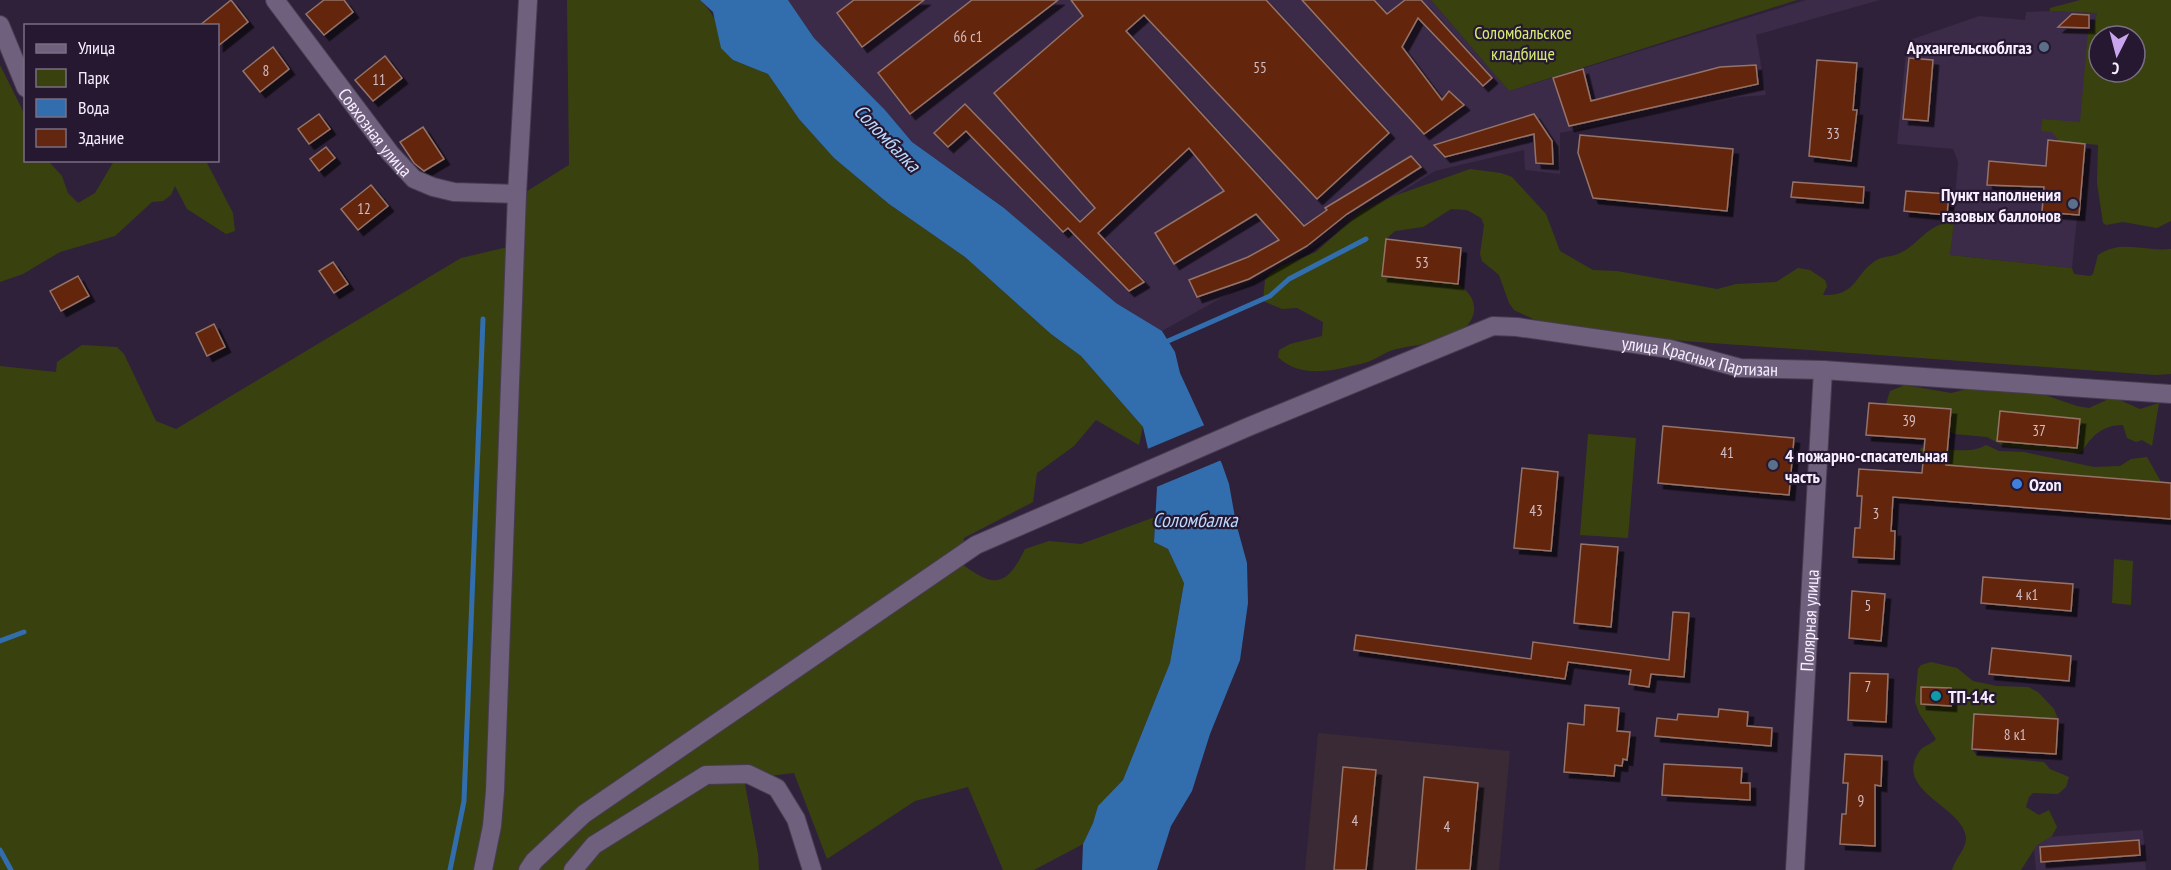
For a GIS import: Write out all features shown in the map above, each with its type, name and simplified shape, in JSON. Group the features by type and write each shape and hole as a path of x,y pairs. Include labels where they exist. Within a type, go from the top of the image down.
{"street":[{"name":"Совхозная улица","path":"275,0 390,153 414,179 433,188 454,192 517,194"},
{"path":"483,870 492,826 495,791 517,194 528,0"},
{"path":"0,25 24,83"},
{"name":"улица Красных Партизан","path":"528,870 534,861 584,814 976,545 1248,427 1493,326 1517,327 1671,349 1740,368 1823,370 2171,394"},
{"name":"Полярная улица","path":"1795,870 1823,370"},
{"path":"573,870 594,845 706,775 738,774 748,774 777,788 796,819 811,866"}],"shaded area":[{"path":"788,0 1431,0 1509,91 1806,0 1880,0 1756,35 1766,95 1739,97 1560,133 1560,174 1525,170 1524,150 1435,171 1313,247 1162,331 1116,303 1004,208 912,142 885,110 814,38"},
{"path":"2026,12 2097,13 2096,24 2087,24 2087,84 2090,84 2072,268 1950,255 1958,162 1953,149 1897,144 1907,41 1979,16 2025,20"},
{"path":"1318,733 1510,751 1499,870 1305,870"},
{"path":"2143,830 2146,870 2036,870 2033,838"}],"green space":[{"path":"567,0 700,0 715,20 733,60 768,74 799,119 834,158 889,204 965,257 1051,334 1081,356 1143,427 1139,445 1096,420 1074,446 1037,473 1033,502 964,538 962,564 983,577 999,580 1006,577 1012,570 1025,549 1049,541 1081,544 1155,517 1154,542 1168,549 1184,582 1170,663 1123,780 1098,806 1083,844 1034,870 1003,870 968,787 915,801 827,859 794,773 744,779 759,870 0,870 0,366 56,372 57,362 82,345 117,347 124,354 156,421 176,429 461,258 525,243 524,193 569,165"},
{"name":"Соломбальское кладбище","path":"1431,0 1797,0 1509,91"},
{"path":"2080,0 2171,0 2171,221 2157,228 2123,222 2106,225 2103,223 2097,183 2098,145 2059,141 2052,132 2041,131 2042,119 2080,122 2087,42 2087,84 2147,84 2147,24 2095,24 2097,13 2050,11 2050,8"},
{"path":"0,65 24,113 24,162 49,162 62,176 68,193 78,203 95,193 113,162 207,162 233,213 235,231 226,234 187,209 175,186 171,195 163,201 152,202 115,236 60,252 23,274 0,282"},
{"path":"1470,169 1501,173 1512,177 1546,214 1560,251 1593,270 1617,271 1717,289 1736,284 1776,282 1798,268 1810,270 1825,280 1827,286 1823,295 1842,292 1849,289 1875,261 1906,250 1935,227 1954,221 1950,255 2072,268 2074,274 2090,276 2093,274 2098,255 2107,250 2125,247 2171,249 2171,374 2155,375 1684,341 1556,325 1533,319 1514,310 1509,303 1499,275 1482,261 1480,254 1484,225 1481,218 1467,210 1451,209 1423,227 1395,231 1386,239 1382,275 1446,281 1459,285 1470,296 1474,307 1470,322 1463,330 1441,340 1393,350 1368,362 1330,370 1297,369 1278,357 1279,350 1290,344 1322,336 1323,322 1297,308 1282,309 1263,301 1265,280 1270,274 1281,266 1316,252 1361,211 1391,197"},
{"path":"1905,385 1951,393 1972,388 2039,393 2089,408 2113,397 2140,409 2159,403 2152,446 2142,440 2136,442 2127,438 2123,425 2109,427 2098,432 2082,452 2073,454 2004,446 1987,437 1954,434 1949,431 1951,410 1886,404 1890,391"},
{"path":"1588,434 1636,438 1628,538 1580,535"},
{"path":"1986,445 1999,451 2024,452 2094,467 2120,466 2131,459 2147,457 2161,482 1923,463 1918,456 1921,448 1925,447 1972,450"},
{"path":"2114,559 2133,561 2131,605 2112,603"},
{"path":"1931,662 1957,668 1973,681 1997,686 2028,687 2038,692 2054,709 2058,719 1974,714 1972,749 1977,756 2044,762 2050,769 2069,777 2066,787 2058,794 2033,793 2029,797 2026,807 2039,815 2049,810 2057,827 2052,836 2037,845 2021,870 1952,870 1966,841 1962,826 1921,788 1915,777 1913,766 1919,752 1936,739 1919,713 1915,702 1918,669 1921,665"}],"water":[{"name":"Соломбалка","path":"700,0 788,0 814,38 885,110 912,142 1004,208 1116,303 1162,331 1175,352 1180,373 1229,484 1236,523 1247,563 1248,603 1240,660 1210,734 1192,791 1171,826 1157,870 1082,870 1083,844 1098,806 1123,780 1170,663 1184,583 1168,549 1154,542 1157,488 1143,427 1081,356 1051,334 965,257 889,204 834,158 799,119 768,74 733,60 721,48 713,12"}],"pier":[{"path":"1207,424 1224,459 1154,488 1145,450"}],"building":[{"path":"231,0 248,22 219,45 219,24 201,24"},
{"path":"324,0 344,0 353,12 324,35 306,14"},
{"path":"854,0 924,0 862,47 837,13"},
{"path":"972,0 1058,0 910,114 878,73"},
{"path":"1071,0 1266,0 1389,133 1317,199 1144,15 1126,31 1304,226 1327,210 1325,208 1411,156 1421,167 1347,214 1307,246 1249,279 1197,297 1189,280 1248,257 1279,240 1256,214 1174,264 1155,233 1224,191 1189,148 1098,233 1144,282 1129,291 1068,228 1063,232 966,131 948,147 934,133 965,104 1080,222 1095,208 994,93 1083,16"},
{"path":"1302,0 1374,0 1387,14 1405,0 1421,0 1492,78 1483,86 1418,18 1402,47 1442,100 1449,91 1464,105 1424,134"},
{"path":"2072,14 2089,15 2087,28 2058,27"},
{"path":"273,47 289,69 260,92 243,71"},
{"path":"385,56 402,78 373,101 355,80"},
{"path":"1909,58 1933,60 1928,121 1903,119"},
{"path":"1817,60 1857,63 1853,110 1857,110 1851,161 1809,156"},
{"path":"1756,65 1758,84 1569,126 1553,78 1583,69 1591,101 1720,67"},
{"path":"319,114 330,129 309,144 298,129"},
{"path":"1534,114 1552,141 1553,164 1536,163 1534,134 1445,157 1434,145"},
{"path":"423,127 444,159 424,171 414,163 400,142"},
{"path":"1580,135 1733,149 1727,211 1593,198 1578,153"},
{"path":"2048,140 2085,144 2079,215 2042,212 2044,187 1987,185 1989,161 2046,166"},
{"path":"326,147 335,158 319,171 310,159"},
{"path":"1793,182 1864,187 1863,203 1791,197"},
{"path":"371,185 388,206 358,230 341,209"},
{"path":"1906,191 1949,194 1947,215 1904,211"},
{"path":"1386,239 1461,248 1458,284 1382,276"},
{"path":"333,262 348,284 334,293 319,271"},
{"path":"78,276 89,296 61,311 50,291"},
{"path":"214,324 225,347 207,356 196,333"},
{"path":"1869,403 1951,409 1946,465 2171,483 2171,519 1893,497 1891,531 1895,531 1894,559 1853,557 1855,528 1860,528 1862,496 1857,496 1859,469 1922,473 1925,439 1866,435"},
{"path":"2000,411 2080,419 2077,448 1997,441"},
{"path":"1663,426 1794,438 1789,495 1658,483"},
{"path":"1522,468 1558,472 1551,551 1514,548"},
{"path":"1581,544 1618,547 1611,627 1574,623"},
{"path":"1983,577 2073,584 2071,611 1981,603"},
{"path":"1852,591 1885,594 1881,641 1849,638"},
{"path":"1673,612 1689,613 1684,677 1651,674 1649,687 1629,684 1631,670 1568,662 1565,679 1354,650 1356,635 1531,659 1533,642 1669,660"},
{"path":"1992,648 2071,656 2069,681 1989,674"},
{"path":"1850,673 1888,674 1886,722 1848,720"},
{"name":"ТП-14с","path":"1921,687 1951,688 1951,706 1921,704"},
{"path":"1585,705 1619,708 1617,731 1630,732 1627,760 1623,759 1622,766 1615,765 1614,776 1564,772 1568,723 1584,725"},
{"path":"1719,709 1748,712 1747,726 1772,728 1771,746 1655,736 1657,718 1677,720 1678,714 1718,717"},
{"path":"1974,714 2058,719 2056,754 1972,749"},
{"path":"1845,754 1882,756 1881,786 1875,785 1875,846 1840,844 1842,814 1846,814 1848,783 1843,783"},
{"path":"1664,764 1742,768 1741,783 1750,783 1750,800 1662,795"},
{"path":"1343,767 1376,770 1366,870 1334,870"},
{"path":"1424,777 1478,783 1470,870 1416,870"},
{"path":"2139,840 2140,855 2041,862 2040,847"}],"waterway":[{"path":"1168,341 1270,296 1289,279 1366,239"},
{"path":"450,870 464,801 483,319"},
{"path":"0,641 24,632"},
{"path":"0,850 11,870"}],"place":[{"name":"Архангельскоблгаз","path":"2044,47"},
{"name":"Пункт наполнения газовых баллонов","path":"2073,204"},
{"name":"4 пожарно-спасательная часть","path":"1773,465"},
{"name":"Ozon","path":"2017,484"},
{"name":"ТП-14с","path":"1936,696"}]}
